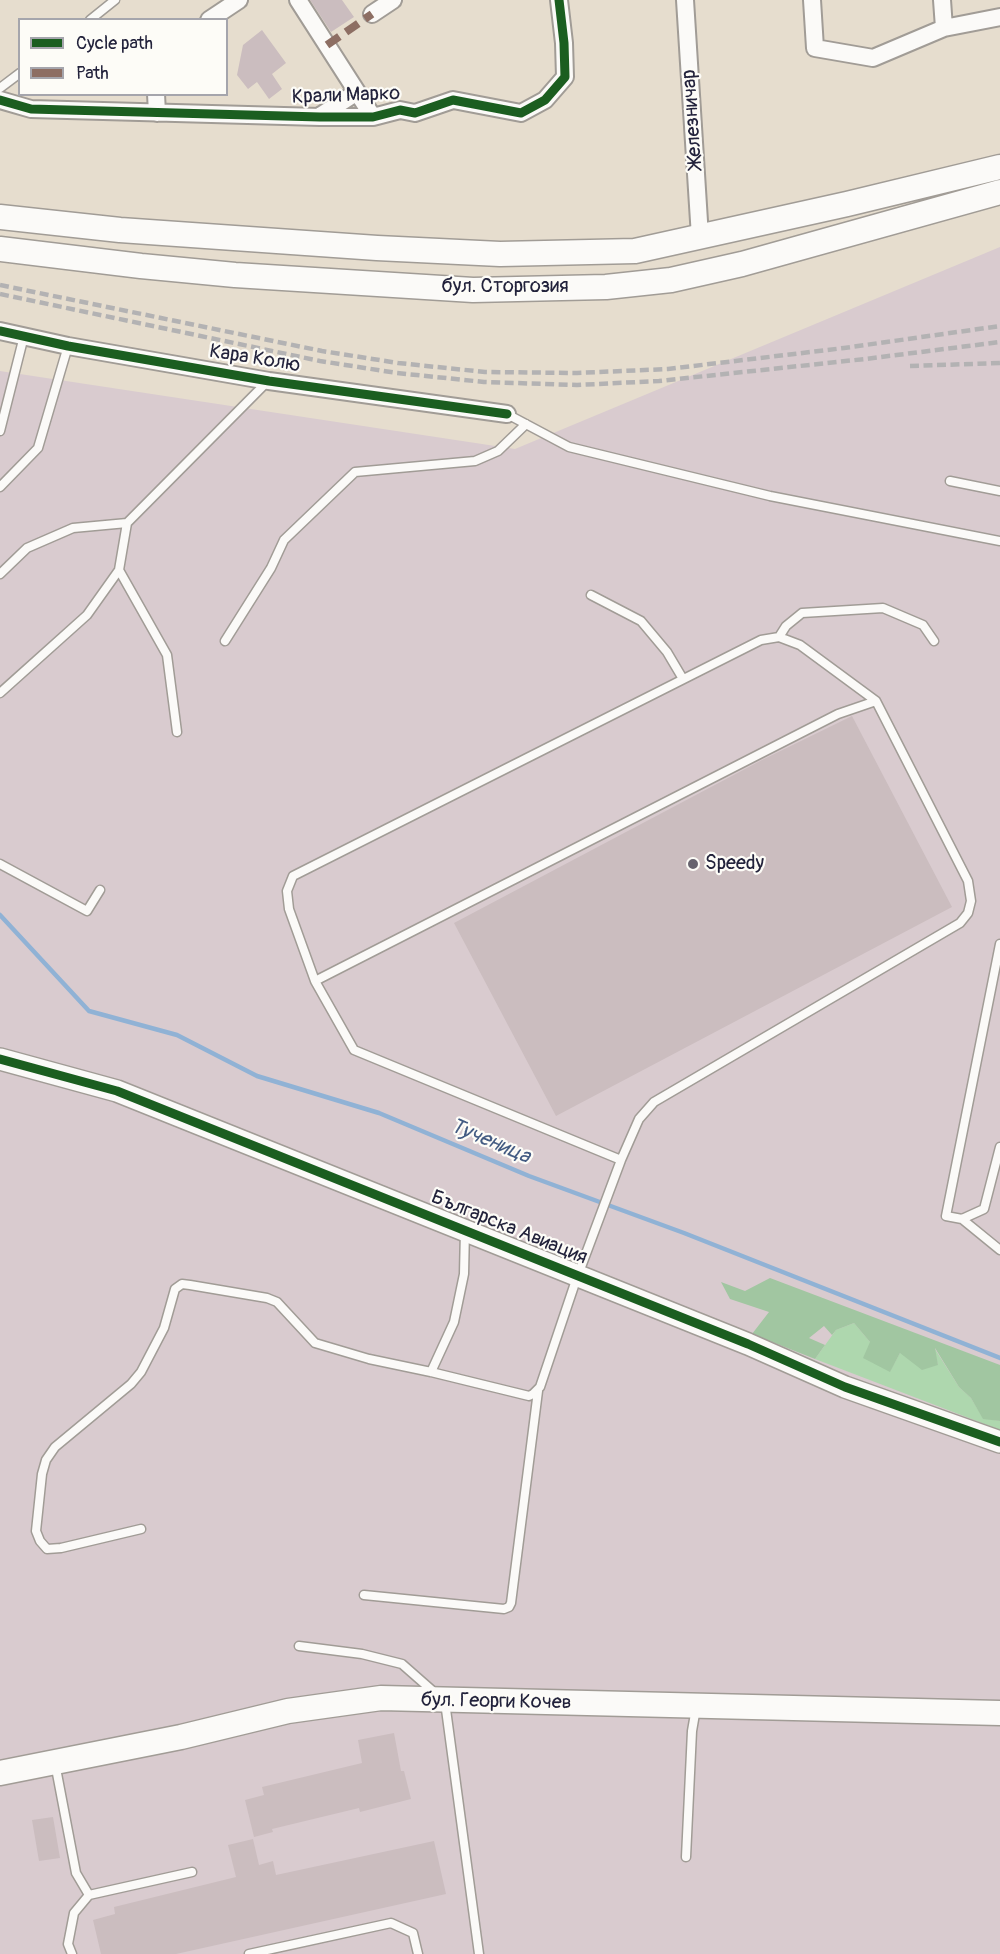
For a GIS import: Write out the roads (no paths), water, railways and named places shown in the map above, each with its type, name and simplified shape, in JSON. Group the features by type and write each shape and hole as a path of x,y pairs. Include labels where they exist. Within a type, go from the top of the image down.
{"main road":[{"name":"бул. Сторгозия","path":"0,217 132,231 500,254 635,251 1000,166"},
{"name":"бул. Сторгозия","path":"0,249 235,275 473,290 606,287 671,280 742,264 1000,192"},
{"name":"бул. Георги Кочев","path":"0,1773 182,1737 288,1711 381,1698 1000,1713"}],"street":[{"path":"212,18 238,0"},
{"path":"298,0 373,117"},
{"path":"372,14 393,0"},
{"name":"Крали Марко","path":"0,100 31,109 373,117 400,110 415,113 453,100 521,113 545,100 564,76 564,43 559,0"},
{"name":"Железничар","path":"685,0 700,237"},
{"path":"812,0 815,48 873,58 944,28 1000,17"},
{"path":"942,0 944,28"},
{"path":"320,117 357,92"},
{"path":"156,96 157,113"},
{"name":"Кара Колю","path":"0,331 68,346 269,381 507,414"},
{"name":"Българска Авиация","path":"0,1059 117,1091 748,1344 845,1387 1000,1442"}],"lane":[{"path":"92,18 111,1"},
{"path":"0,88 18,74"},
{"path":"0,431 24,336"},
{"path":"0,487 38,448 68,346"},
{"path":"0,693 87,615 119,570 127,523 269,381"},
{"path":"507,414 569,447 770,496 1000,541"},
{"path":"225,641 271,568 284,540 355,472 475,461 498,451 526,424"},
{"path":"950,481 1000,491"},
{"path":"0,574 27,548 73,528 127,523"},
{"path":"119,570 167,655 177,732"},
{"path":"591,595 641,621 667,652 683,679"},
{"path":"779,638 786,626 802,613 883,608 923,625 934,641"},
{"path":"364,1595 504,1609 508,1607 511,1603 538,1391 578,1275 621,1160 639,1119 654,1102 960,923 968,913 970,901 968,880 876,701 800,645 779,638 761,640 293,876 287,891 289,909 315,981 354,1050 621,1160"},
{"path":"315,981 838,714 876,701"},
{"path":"0,864 87,911 100,890"},
{"path":"1000,944 946,1216 962,1219 1000,1250"},
{"path":"962,1219 984,1209 1000,1147"},
{"path":"431,1371 454,1322 464,1274 465,1230"},
{"path":"141,1529 61,1548 47,1549 40,1541 36,1531 42,1474 46,1460 55,1447 130,1384 141,1372 164,1328 175,1289 182,1284 267,1298 277,1302 315,1343 369,1359 431,1371 529,1396 538,1391"},
{"path":"299,1646 362,1654 402,1664 444,1701 479,1954"},
{"path":"686,1857 692,1731 696,1706"},
{"path":"55,1763 76,1873 89,1895"},
{"path":"72,1954 68,1944 74,1913 89,1895 192,1872"},
{"path":"249,1954 391,1923 413,1933 418,1954"}],"waterway":[{"name":"Тученица","path":"0,915 89,1011 177,1035 257,1076 379,1113 529,1176 684,1233 1000,1358"}],"railway":[{"path":"0,285 322,351 398,363 485,372 577,373 668,369 1000,326"},
{"path":"0,294 320,361 397,373 484,382 577,385 659,381 1000,342"},
{"path":"910,366 1000,363"}],"place":[{"name":"Speedy","path":"693,864"}]}
